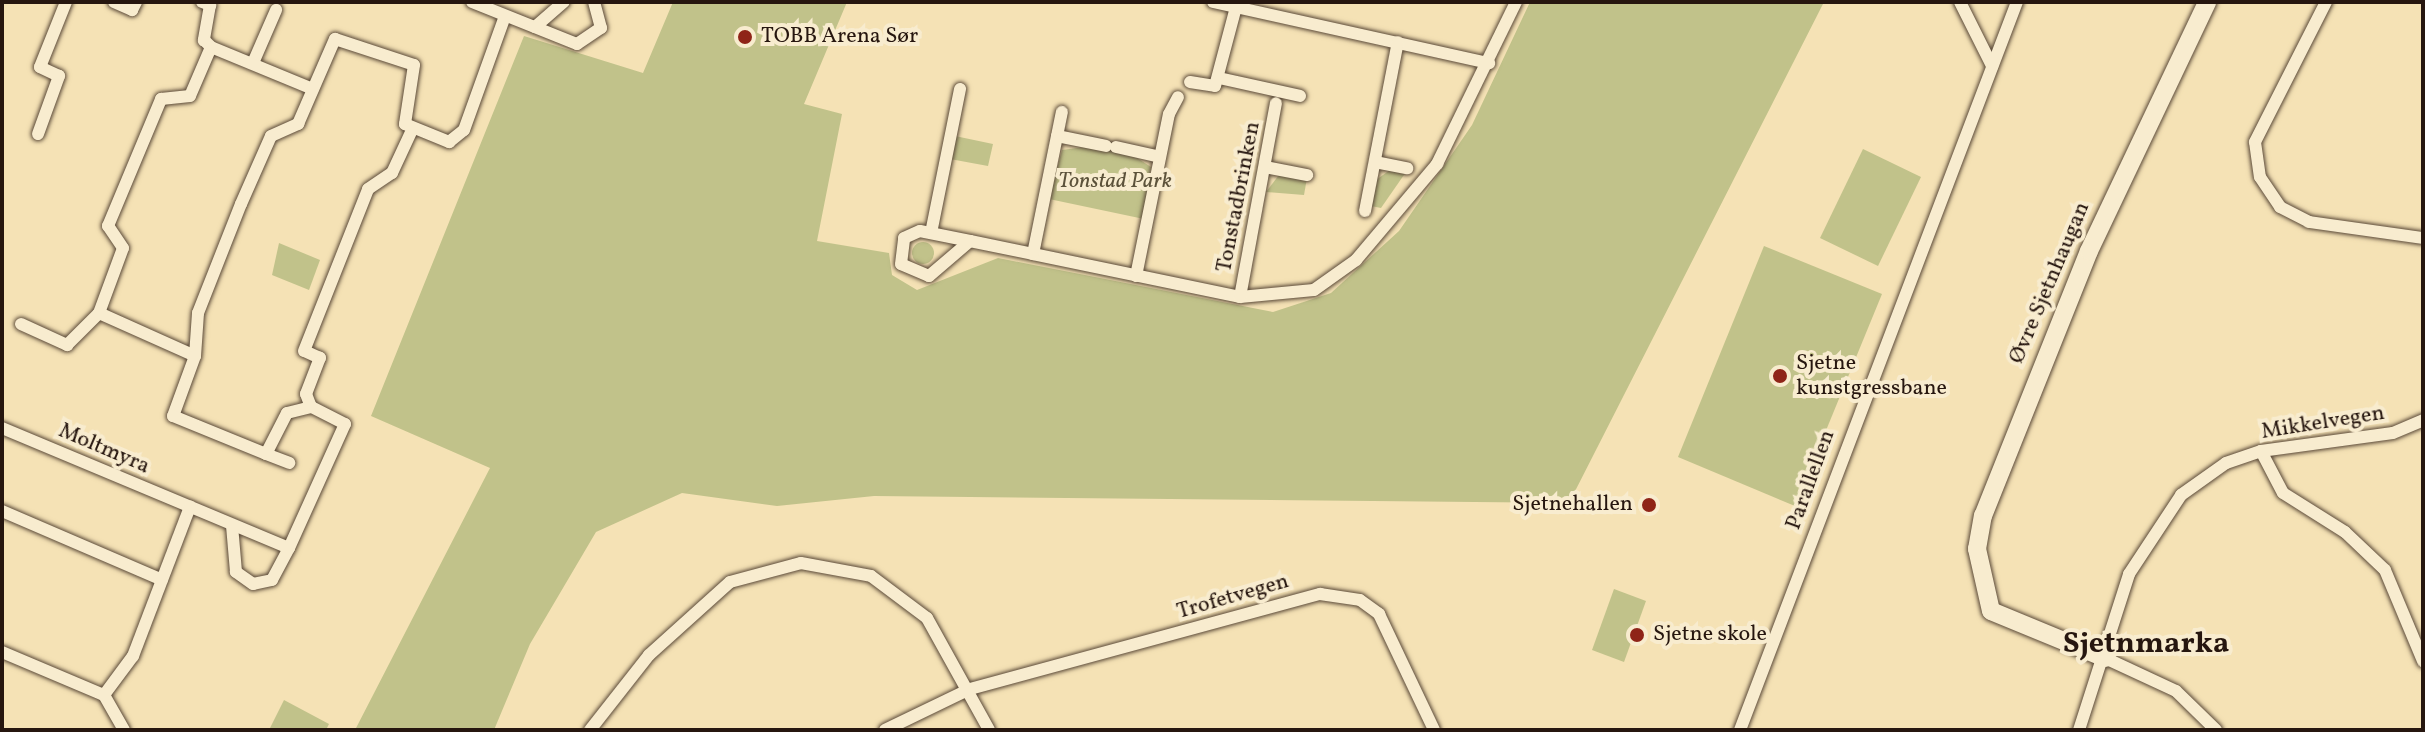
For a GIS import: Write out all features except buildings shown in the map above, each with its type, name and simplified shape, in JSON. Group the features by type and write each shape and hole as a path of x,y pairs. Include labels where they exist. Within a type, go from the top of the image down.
{"street":[{"path":"38,134 59,76 40,67 66,2"},
{"path":"114,2 132,10 136,2"},
{"path":"202,2 210,5 204,40 211,47 313,89"},
{"path":"472,2 587,43 603,19 594,2"},
{"path":"535,27 564,2"},
{"path":"1213,2 1489,63"},
{"name":"Tonstadbrinken","path":"931,233 1240,297 1298,296 1356,260 1437,164 1489,63 1516,2"},
{"path":"1960,2 1992,66"},
{"name":"Parallellen","path":"1740,730 2017,2"},
{"name":"Øvre Sjetnhaugan","path":"2105,658 2008,623 1982,595 1983,516 2013,434 2132,153 2207,2"},
{"path":"2326,2 2255,142 2260,177 2280,207 2309,222 2423,238"},
{"path":"1190,82 1215,86 1236,7"},
{"path":"253,63 276,10"},
{"path":"411,132 454,141 481,88 505,16"},
{"path":"289,463 173,416 195,356 198,313 241,204 271,136 295,128 339,37 414,65 403,110 411,132 392,173 368,189 309,337 304,351 320,358 306,394 311,407"},
{"path":"1365,211 1398,42"},
{"path":"21,324 67,345 99,313 123,248 108,226 155,113 161,99 190,96 211,47"},
{"path":"1219,78 1300,96"},
{"path":"960,89 931,233 904,238 898,250 901,264 918,277 939,272 970,241"},
{"path":"1136,276 1160,157 1178,97"},
{"name":"Tonstadbrinken","path":"1240,297 1276,103"},
{"path":"1033,254 1062,112"},
{"path":"1057,136 1160,157"},
{"path":"1375,162 1407,168"},
{"path":"1265,167 1307,175"},
{"path":"99,313 195,356"},
{"path":"232,525 233,561 245,581 272,580 345,424 311,407 287,413 266,454"},
{"name":"Mikkelvegen","path":"2079,730 2105,658 2129,574 2156,523 2206,475 2261,451 2393,433 2423,420"},
{"name":"Moltmyra","path":"2,428 289,548"},
{"path":"2261,451 2283,493 2345,532 2385,570 2423,661"},
{"path":"104,695 133,656 190,507"},
{"path":"2,511 162,580"},
{"path":"590,730 649,655 730,582 801,563 871,576 927,618 970,689 989,730"},
{"name":"Trofetvegen","path":"885,730 970,689 1293,600 1340,595 1379,614 1434,730"},
{"path":"2,652 104,695 124,730"},
{"path":"2105,658 2176,691 2216,730"}],"green space":[{"path":"673,2 847,2 804,104 842,114 817,241 889,253 892,275 917,290 998,258 1273,312 1331,293 1399,231 1472,125 1530,2 1824,2 1569,503 874,496 777,506 682,493 596,532 530,644 494,730 355,730 490,468 371,416 524,36 643,73"},
{"path":"955,136 993,144 988,166 950,159"},
{"name":"Tonstad Park","path":"1114,143 1151,167 1144,219 1049,199 1062,150"},
{"path":"1863,149 1921,177 1878,266 1820,238"},
{"path":"1390,170 1406,172 1381,208 1371,206 1376,180"},
{"path":"1279,175 1307,178 1304,195 1266,192"},
{"path":"923,242 931,245 934,253 931,261 923,264 915,261 912,253 915,245"},
{"path":"279,243 320,260 309,290 272,275"},
{"name":"Sjetne kunstgressbane","path":"1764,246 1882,294 1795,506 1678,457"},
{"path":"1614,589 1646,601 1624,662 1592,650"},
{"path":"284,700 329,724 326,730 269,730"}],"place":[{"name":"TOBB Arena Sør","path":"745,37"},
{"name":"Sjetne kunstgressbane","path":"1780,376"},
{"name":"Sjetnehallen","path":"1649,505"},
{"name":"Sjetne skole","path":"1637,635"}],"district":[{"name":"Sjetnmarka","path":"2146,644"}]}
